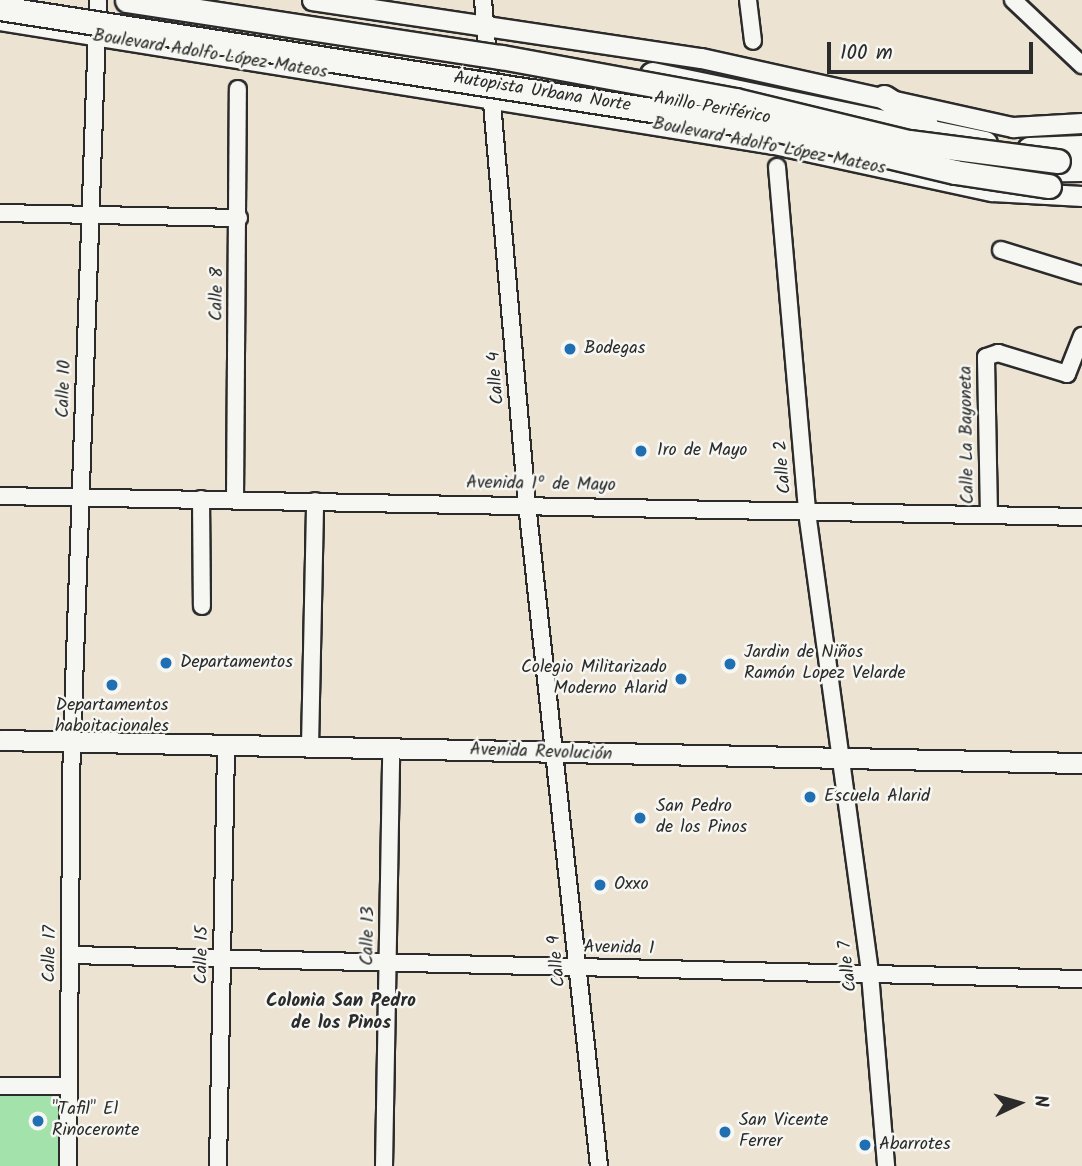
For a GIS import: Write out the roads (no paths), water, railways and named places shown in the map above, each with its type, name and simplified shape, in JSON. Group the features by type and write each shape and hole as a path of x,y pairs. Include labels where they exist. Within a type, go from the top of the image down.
{"highway":[{"name":"Anillo Periférico","path":"6,0 105,7 772,120 974,169 1082,169"},
{"name":"Anillo Periférico","path":"176,0 479,37 502,51 781,96 1020,149 1082,147"},
{"name":"Autopista Urbana Norte","path":"105,7 553,66 735,100 909,142 1046,160 1082,157"},
{"name":"Autopista Urbana Norte","path":"0,8 779,130 955,172 1049,186 1082,181"},
{"path":"884,97 939,133"}],"main road":[{"path":"312,0 479,37 701,58 1013,127 1082,123"},
{"name":"Boulevard Adolfo López Mateos","path":"0,20 774,144 992,191 1082,197"},
{"name":"Avenida Revolución","path":"0,740 842,762 1082,763"}],"street":[{"name":"Calle 4","path":"483,0 479,37 492,98 527,504 553,753"},
{"path":"748,0 753,41"},
{"path":"1013,0 1082,65"},
{"name":"Calle 10","path":"72,742 96,37 105,7"},
{"name":"Calle 8","path":"234,500 239,218 238,89"},
{"name":"Calle 2","path":"777,167 807,512 842,762"},
{"path":"0,213 239,218"},
{"path":"1001,250 1082,275"},
{"name":"Calle La Bayoneta","path":"989,515 986,357 998,353 1067,374 1082,335"},
{"name":"Avenida 1º de Mayo","path":"0,496 527,504 1082,517"},
{"path":"201,499 202,606"},
{"path":"310,747 315,501"},
{"name":"Calle 17","path":"68,1166 72,742"},
{"name":"Calle 15","path":"218,1166 226,745"},
{"name":"Calle 13","path":"384,1166 391,749"},
{"name":"Calle 9","path":"553,753 599,1166"},
{"name":"Calle 7","path":"842,762 870,974 886,1166"},
{"name":"Avenida 1","path":"70,955 1082,979"},
{"path":"0,1086 69,1086"}],"place":[{"name":"Bodegas","path":"570,349"},
{"name":"1ro de Mayo","path":"641,451"},
{"name":"Departamentos","path":"166,663"},
{"name":"Jardin de Niños Ramón Lopez Velarde","path":"730,664"},
{"name":"Colegio Militarizado Moderno Alarid","path":"681,679"},
{"name":"Departamentos haboitacionales","path":"112,685"},
{"name":"Escuela Alarid","path":"810,797"},
{"name":"San Pedro de los Pinos","path":"640,818"},
{"name":"Oxxo","path":"600,885"},
{"name":"\"Tafil\" El Rinoceronte","path":"38,1121"},
{"name":"San Vicente Ferrer","path":"725,1132"},
{"name":"Abarrotes","path":"865,1145"}],"district":[{"name":"Colonia San Pedro de los Pinos","path":"341,1013"}]}
